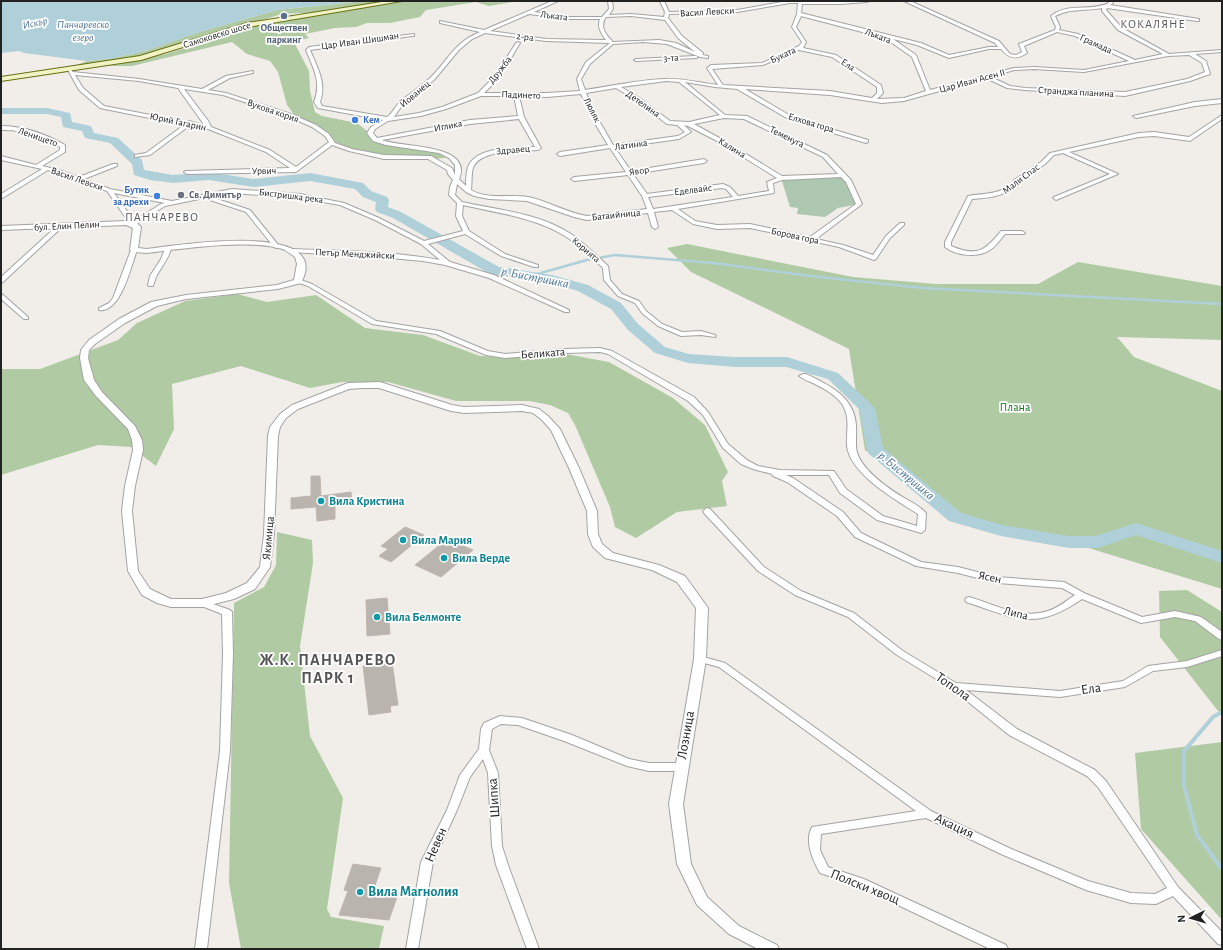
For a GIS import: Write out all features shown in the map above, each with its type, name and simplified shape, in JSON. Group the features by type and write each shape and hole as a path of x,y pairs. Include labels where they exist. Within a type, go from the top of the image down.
{"main road":[{"name":"Самоковско шосе","path":"1,80 36,74 70,71 141,58 260,23 399,1"}],"street":[{"name":"Йованец","path":"375,140 370,133 373,128 388,119 401,103 440,72 457,48 470,38 556,1"},
{"path":"610,1 611,9 604,17 601,28 611,42"},
{"path":"662,1 666,19 680,37 706,57 713,66 710,68 721,86"},
{"name":"Васил Левски","path":"666,14 737,11 780,3 840,3 866,1"},
{"path":"906,1 997,42 1008,55 1016,57 1026,52 1021,45 1057,31 1058,28 1053,16 1058,12 1072,8 1106,6 1111,3 1110,1"},
{"name":"Буката","path":"713,66 763,64 798,48 804,42 794,27 799,14 800,2"},
{"path":"1093,2 1106,6 1197,20"},
{"path":"1106,6 1104,10 1120,29 1168,55"},
{"name":"Лъката","path":"529,13 569,18 631,15 666,19"},
{"name":"Лъката","path":"799,14 887,37 914,56 929,92"},
{"name":"2-ра","path":"442,22 484,32 540,39 611,42 665,42 677,45 693,54 706,57"},
{"name":"Грамада","path":"1057,31 1076,35 1133,61"},
{"name":"Цар Иван Шишман","path":"323,109 317,102 320,97 321,84 308,50 309,48 412,35"},
{"path":"887,37 919,44 949,57 988,48 1002,48"},
{"name":"Люляк","path":"611,42 610,46 588,63 579,79 582,92 613,147 645,196 655,226"},
{"name":"Дружба","path":"480,94 497,77 518,44"},
{"name":"Ела","path":"798,48 834,56 879,86 880,93 873,100"},
{"name":"Цар Иван Асен II","path":"721,86 830,93 873,100 904,98 1023,68 1084,70 1168,55 1222,52"},
{"name":"Странджа планина","path":"987,77 1009,87 1025,89 1125,94 1188,80 1208,73 1204,62 1188,53"},
{"name":"3-та","path":"636,60 706,57"},
{"name":"Вукова кория","path":"70,71 139,80 224,94 289,115 314,126 327,135 332,143 351,150 384,157 429,157 444,164 450,169 451,174 458,179"},
{"name":"Юрий Гагарин","path":"70,71 81,89 102,107 209,128 268,151 296,170"},
{"path":"204,90 228,77 251,72"},
{"path":"679,80 724,116"},
{"name":"Падинето","path":"323,109 388,119 425,113 480,94 547,95 582,92 642,82 679,80 721,86"},
{"name":"Детелина","path":"616,86 636,98 669,123"},
{"path":"180,87 207,123 209,128"},
{"name":"Елхова гора","path":"739,87 792,119 866,141"},
{"path":"516,95 521,117"},
{"path":"1136,116 1195,104 1222,101"},
{"name":"Теменуга","path":"689,124 724,116 745,117 825,156 849,181 859,204 810,240"},
{"name":"Иглика","path":"375,140 470,122 521,117"},
{"name":"Здравец","path":"468,191 471,167 478,158 489,152 538,148 521,117"},
{"name":"Мали Спас","path":"1022,233 1003,232 988,250 966,253 956,251 948,247 948,242 970,197 998,196 1004,194 1015,186 1016,181 1043,163 1052,154 1139,135 1154,134 1185,140 1190,139 1222,117"},
{"path":"136,156 148,154 189,123"},
{"name":"Калина","path":"669,123 689,124 721,141 781,178"},
{"name":"Латинка","path":"560,154 686,135 688,132 679,124"},
{"name":"Ленището","path":"1,128 9,128 54,141 63,146 63,151 36,166"},
{"path":"375,140 396,145 434,150 451,158 458,165 458,179 452,190 452,194 460,204 459,216 466,232 503,255 536,266"},
{"path":"296,170 332,143"},
{"path":"1056,198 1115,174 1063,151"},
{"name":"Васил Левски","path":"1,158 36,166 109,190 133,224"},
{"name":"Явор","path":"574,179 630,173 704,161"},
{"path":"79,179 115,165"},
{"path":"1,197 46,169"},
{"name":"Урвич","path":"187,172 296,170"},
{"path":"781,178 842,175"},
{"name":"Батаийница","path":"468,191 489,197 532,200 576,216 587,218 673,208 772,192 770,182 781,178"},
{"path":"458,179 468,191"},
{"name":"Еделвайс","path":"645,196 723,186 728,188 737,198"},
{"path":"109,190 173,202"},
{"name":"Бистришка река","path":"133,224 156,208 173,202 206,196 243,191 300,196 342,204 376,218 422,243 447,263"},
{"path":"206,196 248,211 276,246"},
{"name":"Корията","path":"460,204 530,218 558,229 569,236 606,267 607,280 620,295 637,302 644,312 660,325 681,334 702,333 713,336"},
{"name":"Борова гора","path":"673,208 693,222 710,226 726,227 744,225 858,250 874,258 888,237 902,224"},
{"name":"бул. Елин Пелин","path":"1,228 59,227 116,223 133,224"},
{"path":"101,310 111,304 116,298 134,250 136,228 133,224"},
{"path":"1,281 59,227"},
{"path":"422,243 466,232"},
{"name":"Петър Менджийски","path":"134,250 147,251 234,242 276,246 292,251 411,258 447,263 479,272 567,311"},
{"path":"151,285 151,280 163,264 168,249"},
{"path":"292,251 299,256 301,265 298,281"},
{"path":"411,258 431,251"},
{"name":"Беликата","path":"298,281 310,285 374,323 438,332 486,353 505,356 564,351 600,350 610,352 691,399 701,407 715,425 723,443 732,453 752,467 771,473 831,472 844,491 880,518 921,530 922,513 884,488 864,470 852,450 852,422 843,398 822,385 802,376"},
{"name":"Якимица","path":"298,281 278,287 186,297 154,304 122,321 92,342 85,350 84,358 89,380 99,394 132,428 137,440 138,450 127,511 133,571 146,592 171,603 202,602 230,596 251,586 266,568 273,436 275,427 283,416 295,407 314,398 348,386 380,385 458,409 522,408 536,411 555,429 574,468 592,511 593,534 597,545"},
{"path":"1,296 26,318"},
{"name":"Ясен","path":"771,473 790,480 812,493 840,514 858,535 918,564 958,570 997,580 1064,585 1081,595 1141,620 1175,614 1198,619 1222,637"},
{"name":"Топола","path":"707,511 761,569 798,593 851,615 900,653 954,686 1013,732 1091,773 1102,784 1174,890"},
{"name":"Лозница","path":"597,545 609,556 655,567 681,579 702,608 700,659 676,804 684,864 702,901 734,930 772,949"},
{"name":"Липа","path":"969,600 1021,616 1036,618 1056,612 1067,606 1081,595"},
{"path":"201,949 224,751 228,654 227,612 202,602"},
{"name":"Ела","path":"954,686 1060,694 1125,684 1151,668 1187,664 1222,652"},
{"name":"Акация","path":"700,659 722,665 927,814 1086,885 1131,898 1156,899 1174,890"},
{"name":"Шипка","path":"529,946 497,846 493,773 484,750 486,729 488,726 500,720 508,720 568,738 627,762 649,767 681,767"},
{"name":"Невен","path":"412,949 428,862 465,776 484,750"},
{"name":"Полски хвощ","path":"927,814 816,830 815,850 824,870 860,882 1002,949"},
{"path":"1174,890 1222,940"}],"green space":[{"path":"363,1 397,1 322,12 282,14 135,58 69,68 87,61 114,58 148,50 199,32 277,10"},
{"path":"407,1 519,1 489,6 476,2 426,10 420,17 390,23 367,23 356,27 335,28 305,34 309,38 294,42 309,71 310,91 315,112 322,116 357,123 382,143 442,154 449,157 436,159 371,154 333,144 321,129 295,116 287,105 278,72 270,61 247,54 232,42 132,66 109,66 166,54 258,25"},
{"path":"842,175 859,204 838,208 825,217 797,214 798,208 790,207 781,178"},
{"name":"Плана","path":"687,244 853,277 936,284 1038,284 1078,262 1222,286 1222,340 1117,337 1134,357 1222,391 1222,589 1069,542 1001,530 955,517 865,450 849,349 691,272 667,248"},
{"path":"237,294 267,302 316,295 365,328 423,335 480,356 527,357 566,354 609,362 673,398 705,425 728,472 722,481 727,506 677,512 636,538 615,527 610,507 575,425 568,413 550,405 529,401 456,401 388,382 342,382 310,388 241,366 172,384 174,429 156,466 131,447 98,445 1,475 1,369 40,369 118,340 137,323 185,301"},
{"path":"277,532 312,540 313,563 300,646 310,736 343,798 327,909 331,917 384,926 379,949 241,949 229,883 234,603 264,587 276,565"},
{"path":"1187,590 1222,612 1222,716 1160,637 1159,591"},
{"path":"1222,742 1222,920 1141,829 1135,753"}],"water":[{"name":"Панчаревско езеро","path":"1,1 363,1 277,10 199,32 148,50 114,58 87,61 24,53 19,51 1,53"}],"building":[{"name":"Вила Кристина","path":"311,476 320,476 321,496 351,492 352,504 335,505 335,519 317,521 316,507 291,509 291,498 311,496"},
{"name":"Вила Мария","path":"405,527 424,535 391,562 379,556 388,549 381,546"},
{"name":"Вила Верде","path":"447,539 473,550 441,577 415,565"},
{"name":"Вила Белмонте","path":"387,598 390,634 367,636 366,600"},
{"path":"392,662 398,705 390,706 391,712 369,715 363,666"},
{"name":"Вила Магнолия","path":"353,864 381,868 372,894 397,897 389,920 339,915 348,891 344,890"}],"waterway":[{"name":"р. Бистришка","path":"1,111 47,111 66,115 67,125 87,128 89,136 114,140 138,163 138,172 150,176 173,179 209,176 253,183 310,177 359,186 367,194 383,200 381,209 397,215 495,271 552,279 583,288 616,306 633,327 660,350 688,358 735,362 787,362 833,376 867,408 875,450 955,517 1001,530 1069,542 1098,542 1136,529 1222,557"},
{"path":"530,276 587,260 615,255 713,263 810,276 923,288 1222,304"},
{"path":"1222,712 1213,717 1184,751 1184,786 1197,835 1222,869"}],"place":[{"name":"Обществен паркинг","path":"284,16"},
{"name":"Кем","path":"355,120"},
{"name":"Св. Димитър","path":"181,195"},
{"name":"Бутик за дрехи","path":"157,196"},
{"name":"Вила Кристина","path":"321,501"},
{"name":"Вила Мария","path":"403,540"},
{"name":"Вила Верде","path":"444,558"},
{"name":"Вила Белмонте","path":"377,617"},
{"name":"Вила Магнолия","path":"360,892"}],"district":[{"name":"КОКАЛЯНЕ","path":"1153,24"},
{"name":"ПАНЧАРЕВО","path":"162,217"},
{"name":"Ж.К. ПАНЧАРЕВО ПАРК 1","path":"328,669"}],"water label":[{"name":"Искър","path":"35,23"}]}
